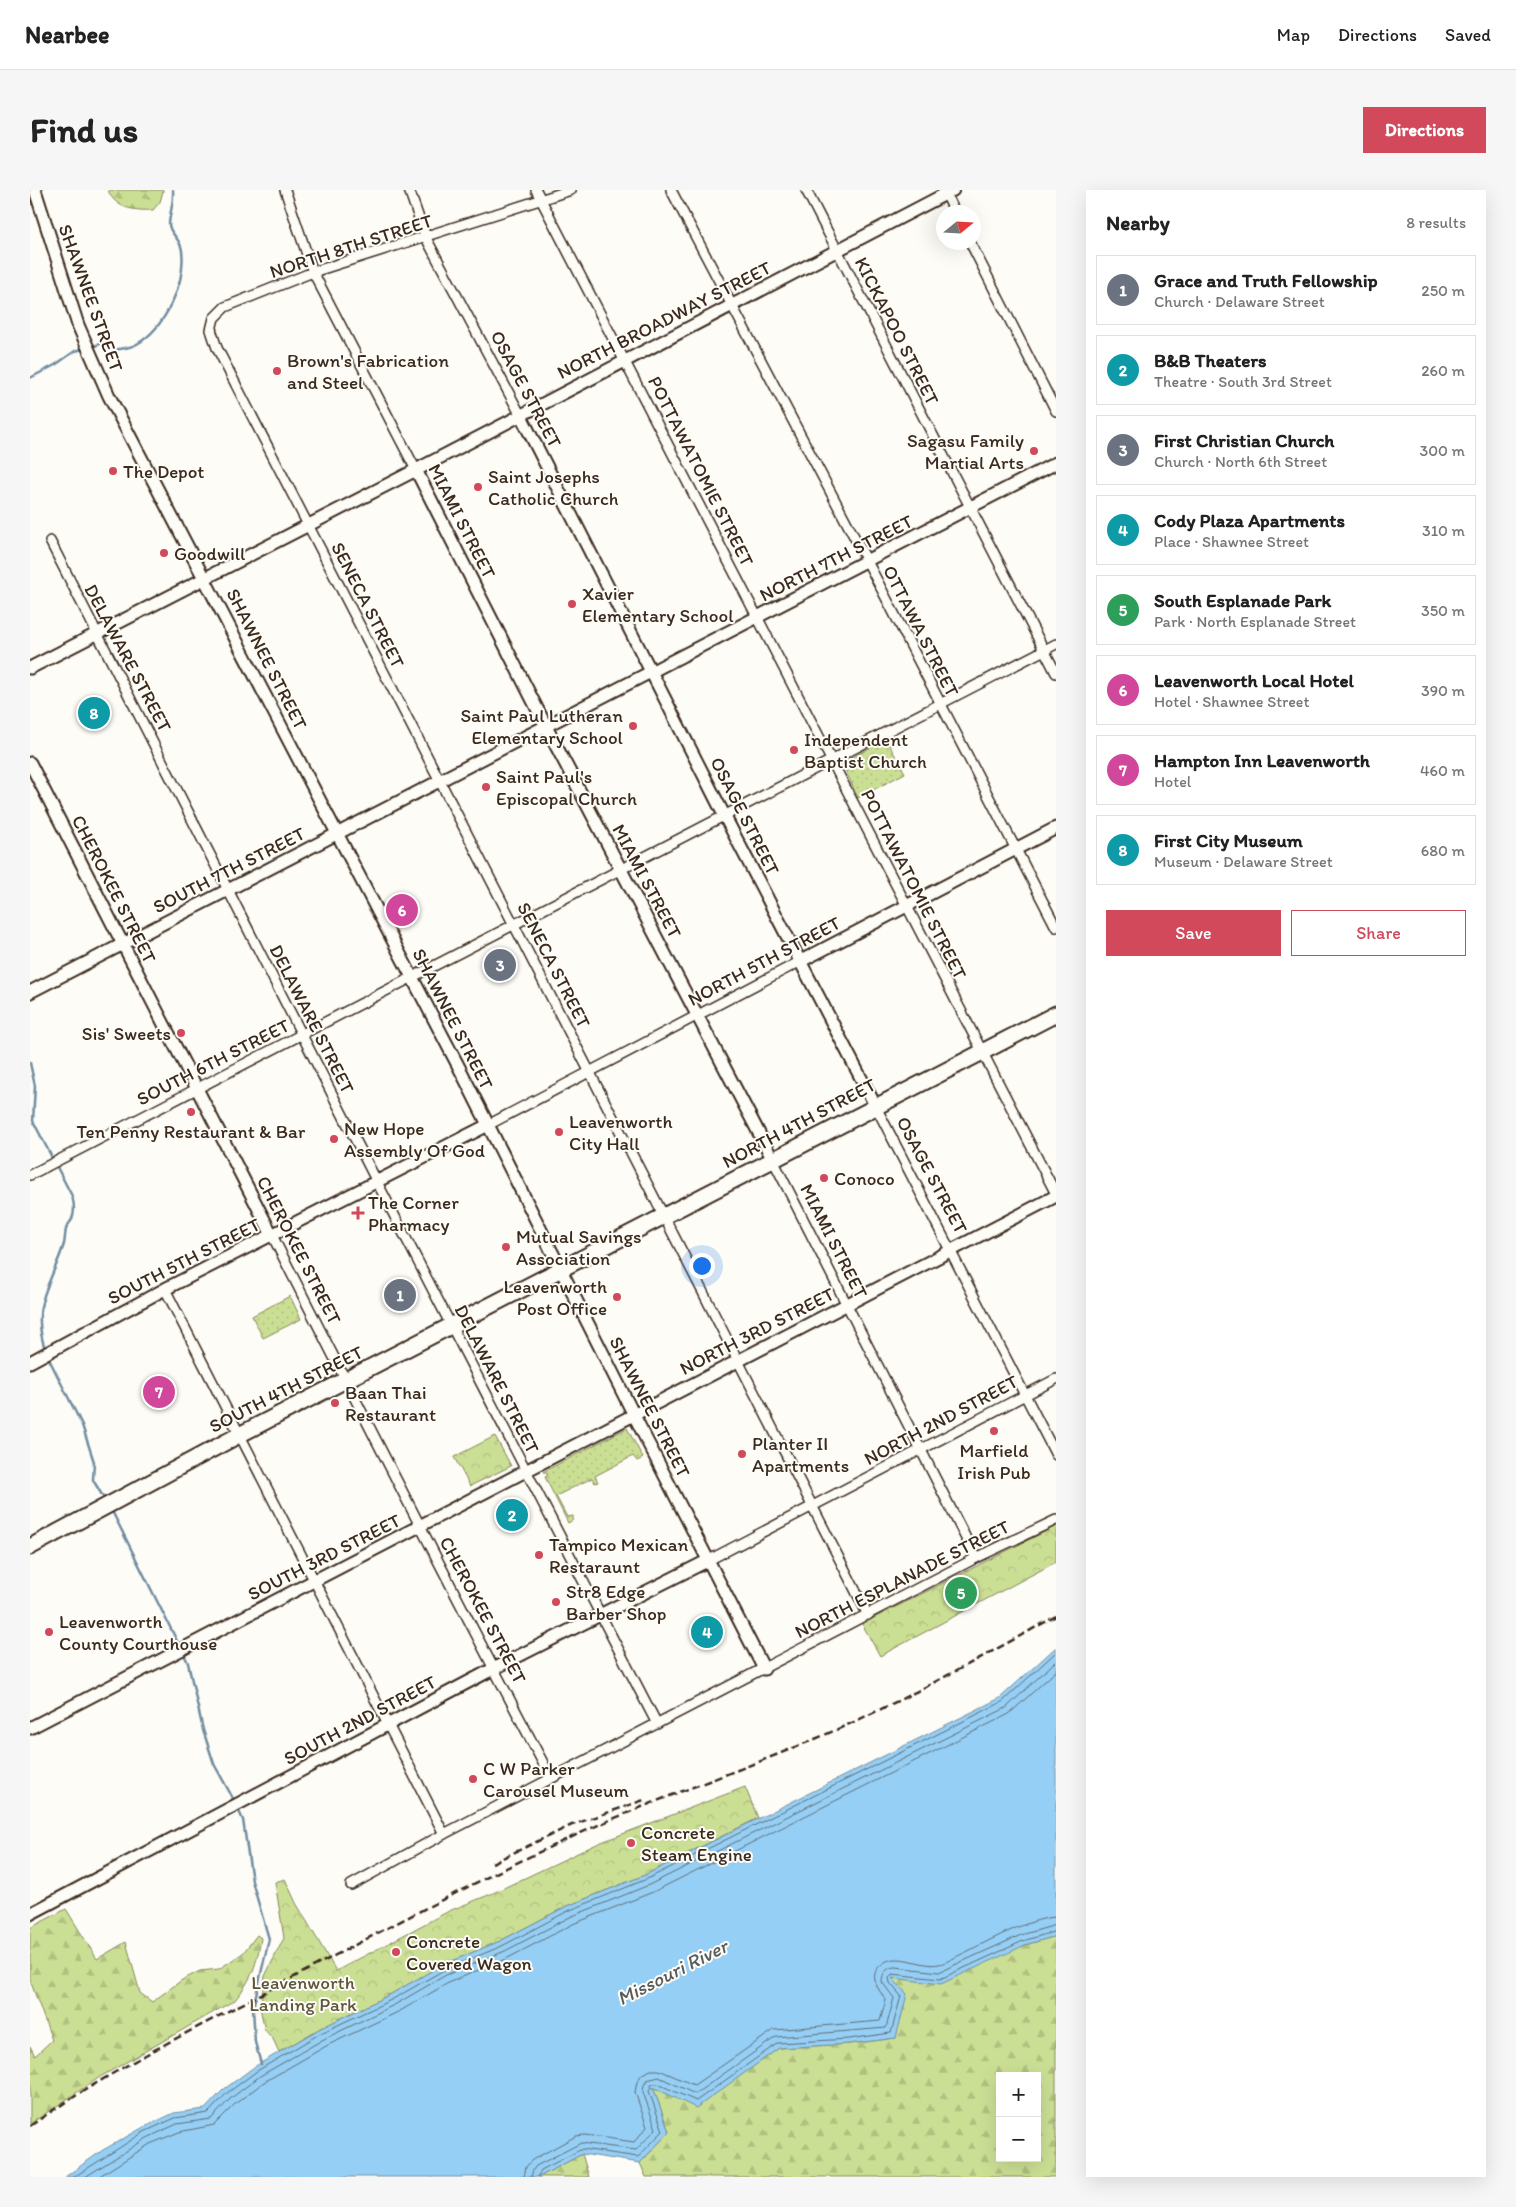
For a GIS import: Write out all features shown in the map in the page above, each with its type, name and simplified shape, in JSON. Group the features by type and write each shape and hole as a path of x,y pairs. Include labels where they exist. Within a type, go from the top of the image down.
{"highway":[{"name":"NORTH 4TH STREET","path":"561,1269 773,1160 875,1105 1056,1014"},
{"name":"SOUTH 4TH STREET","path":"30,1547 118,1498 561,1269"}],"street":[{"name":"SHAWNEE STREET","path":"34,190 78,325 99,374 488,1125 764,1669"},
{"name":"MIAMI STREET","path":"285,190 313,272 546,726 699,1016 976,1558"},
{"name":"OSAGE STREET","path":"409,190 426,238 520,414 724,815 952,1250 1056,1455"},
{"name":"POTTAWATOMIE STREET","path":"536,190 1056,1195"},
{"name":"NORTH 8TH STREET","path":"212,330 214,318 225,307 313,272 426,238 571,190"},
{"name":"OTTAWA STREET","path":"672,190 867,561 1056,927"},
{"name":"KICKAPOO STREET","path":"806,190 1056,673"},
{"name":"NORTH BROADWAY STREET","path":"30,668 416,470 732,304 838,251 948,191"},
{"path":"948,191 953,205"},
{"path":"974,250 1056,411"},
{"name":"SENECA STREET","path":"212,330 217,348 515,923 665,1215 737,1361 868,1614"},
{"name":"NORTH 7TH STREET","path":"338,834 1056,463"},
{"name":"DELAWARE STREET","path":"50,541 377,1182 657,1724"},
{"name":"SOUTH 6TH STREET","path":"33,1174 1056,644"},
{"name":"CHEROKEE STREET","path":"30,763 420,1527 551,1778"},
{"name":"NORTH 5TH STREET","path":"488,1125 1056,828"},
{"name":"SOUTH 7TH STREET","path":"33,990 338,834"},
{"name":"SOUTH 5TH STREET","path":"30,1362 165,1289 488,1125"},
{"name":"NORTH 3RD STREET","path":"633,1414 1056,1195"},
{"path":"165,1289 444,1834"},
{"name":"NORTH 2ND STREET","path":"709,1560 1056,1379"},
{"name":"SOUTH 3RD STREET","path":"30,1728 420,1527 633,1414"},
{"name":"NORTH ESPLANADE STREET","path":"351,1884 976,1558 1056,1520"},
{"name":"SOUTH 2ND STREET","path":"30,1914 493,1669 709,1560"}],"green space":[{"path":"108,190 163,191 160,202 153,210 146,210 126,208 115,201"},
{"path":"886,739 905,773 858,798 842,763"},
{"path":"290,1296 301,1319 263,1338 252,1316"},
{"path":"627,1428 643,1458 637,1461 633,1456 595,1476 598,1482 595,1483 592,1478 556,1496 567,1517 573,1516 573,1520 568,1523 545,1477 548,1475 546,1472 543,1472"},
{"path":"495,1436 511,1466 470,1486 454,1457"},
{"path":"1056,1526 1056,1562 880,1656 862,1624"},
{"name":"Leavenworth Landing Park","path":"745,1787 758,1818 645,1875 565,1907 500,1941 442,1965 391,1994 319,2029 279,2052 273,2039 265,2030 260,2008 265,1976 284,1938 275,1882 285,1879 296,1903 336,1971 449,1911 491,1894 599,1843"},
{"path":"66,1909 97,1959 126,1942 140,1993 152,2002 182,1980 200,1971 219,1969 243,1953 257,1935 261,1938 253,1971 235,2000 100,2077 30,2124 30,2046 35,2056 52,2040 30,1980 30,1928"},
{"path":"1056,1936 1056,2177 646,2177 640,2163 669,2132 653,2087 696,2107 779,2048 849,2044 896,2038 891,1978"},
{"path":"582,2154 589,2177 539,2177"}],"water":[{"name":"Missouri River","path":"1056,1647 1056,1936 1025,1945 941,1984 892,1978 907,1994 896,2038 849,2044 779,2048 696,2108 653,2087 669,2132 640,2163 582,2154 539,2177 65,2177 103,2150 142,2128 174,2113 205,2109 223,2090 254,2067 319,2029 391,1994 442,1965 500,1941 565,1907 645,1875 1000,1698"}],"waterway":[{"path":"91,347 103,343 115,350 135,345 147,337 165,316 172,304 181,277 182,264 181,247 169,224 173,190"},
{"path":"30,378 55,365 75,351 83,349"},
{"path":"30,1063 35,1086 33,1121 72,1196 74,1208 72,1219 66,1229 64,1244 41,1307 41,1333 45,1349"},
{"path":"48,1357 82,1425 94,1462 93,1480 105,1500"},
{"path":"111,1509 180,1647"},
{"path":"183,1652 188,1663 203,1730 214,1764 235,1802"},
{"path":"238,1809 243,1820 252,1881 269,1939 253,2008 255,2042 261,2064"}],"railway":[{"path":"30,2126 59,2106 150,2052 461,1890 603,1823 785,1751 877,1711 937,1681 1056,1616"},
{"path":"492,1863 572,1825 644,1800"}],"place":[{"name":"Brown's Fabrication and Steel","path":"277,371"},
{"name":"Sagasu Family Martial Arts","path":"1034,451"},
{"name":"The Depot","path":"113,471"},
{"name":"Saint Josephs Catholic Church","path":"478,487"},
{"name":"Goodwill","path":"164,553"},
{"name":"Xavier Elementary School","path":"572,604"},
{"name":"First City Museum","path":"94,713"},
{"name":"Saint Paul Lutheran Elementary School","path":"633,726"},
{"name":"Independent Baptist Church","path":"794,750"},
{"name":"Saint Paul's Episcopal Church","path":"486,787"},
{"name":"Leavenworth Local Hotel","path":"402,910"},
{"name":"First Christian Church","path":"500,965"},
{"name":"Sis' Sweets","path":"181,1033"},
{"name":"Ten Penny Restaurant & Bar","path":"191,1112"},
{"name":"Leavenworth City Hall","path":"559,1132"},
{"name":"New Hope Assembly Of God","path":"334,1139"},
{"name":"Conoco","path":"824,1178"},
{"name":"The Corner Pharmacy","path":"358,1213"},
{"name":"Mutual Savings Association","path":"506,1247"},
{"name":"Grace and Truth Fellowship","path":"400,1295"},
{"name":"Leavenworth Post Office","path":"617,1297"},
{"name":"Hampton Inn Leavenworth","path":"159,1392"},
{"name":"Baan Thai Restaurant","path":"335,1403"},
{"name":"Marfield Irish Pub","path":"994,1431"},
{"name":"Planter II Apartments","path":"742,1454"},
{"name":"B&B Theaters","path":"512,1515"},
{"name":"Tampico Mexican Restaraunt","path":"539,1555"},
{"name":"South Esplanade Park","path":"961,1593"},
{"name":"Str8 Edge Barber Shop","path":"556,1602"},
{"name":"Leavenworth County Courthouse","path":"49,1632"},
{"name":"Cody Plaza Apartments","path":"707,1632"},
{"name":"C W Parker Carousel Museum","path":"473,1779"},
{"name":"Concrete Steam Engine","path":"631,1843"},
{"name":"Concrete Covered Wagon","path":"396,1952"}]}
